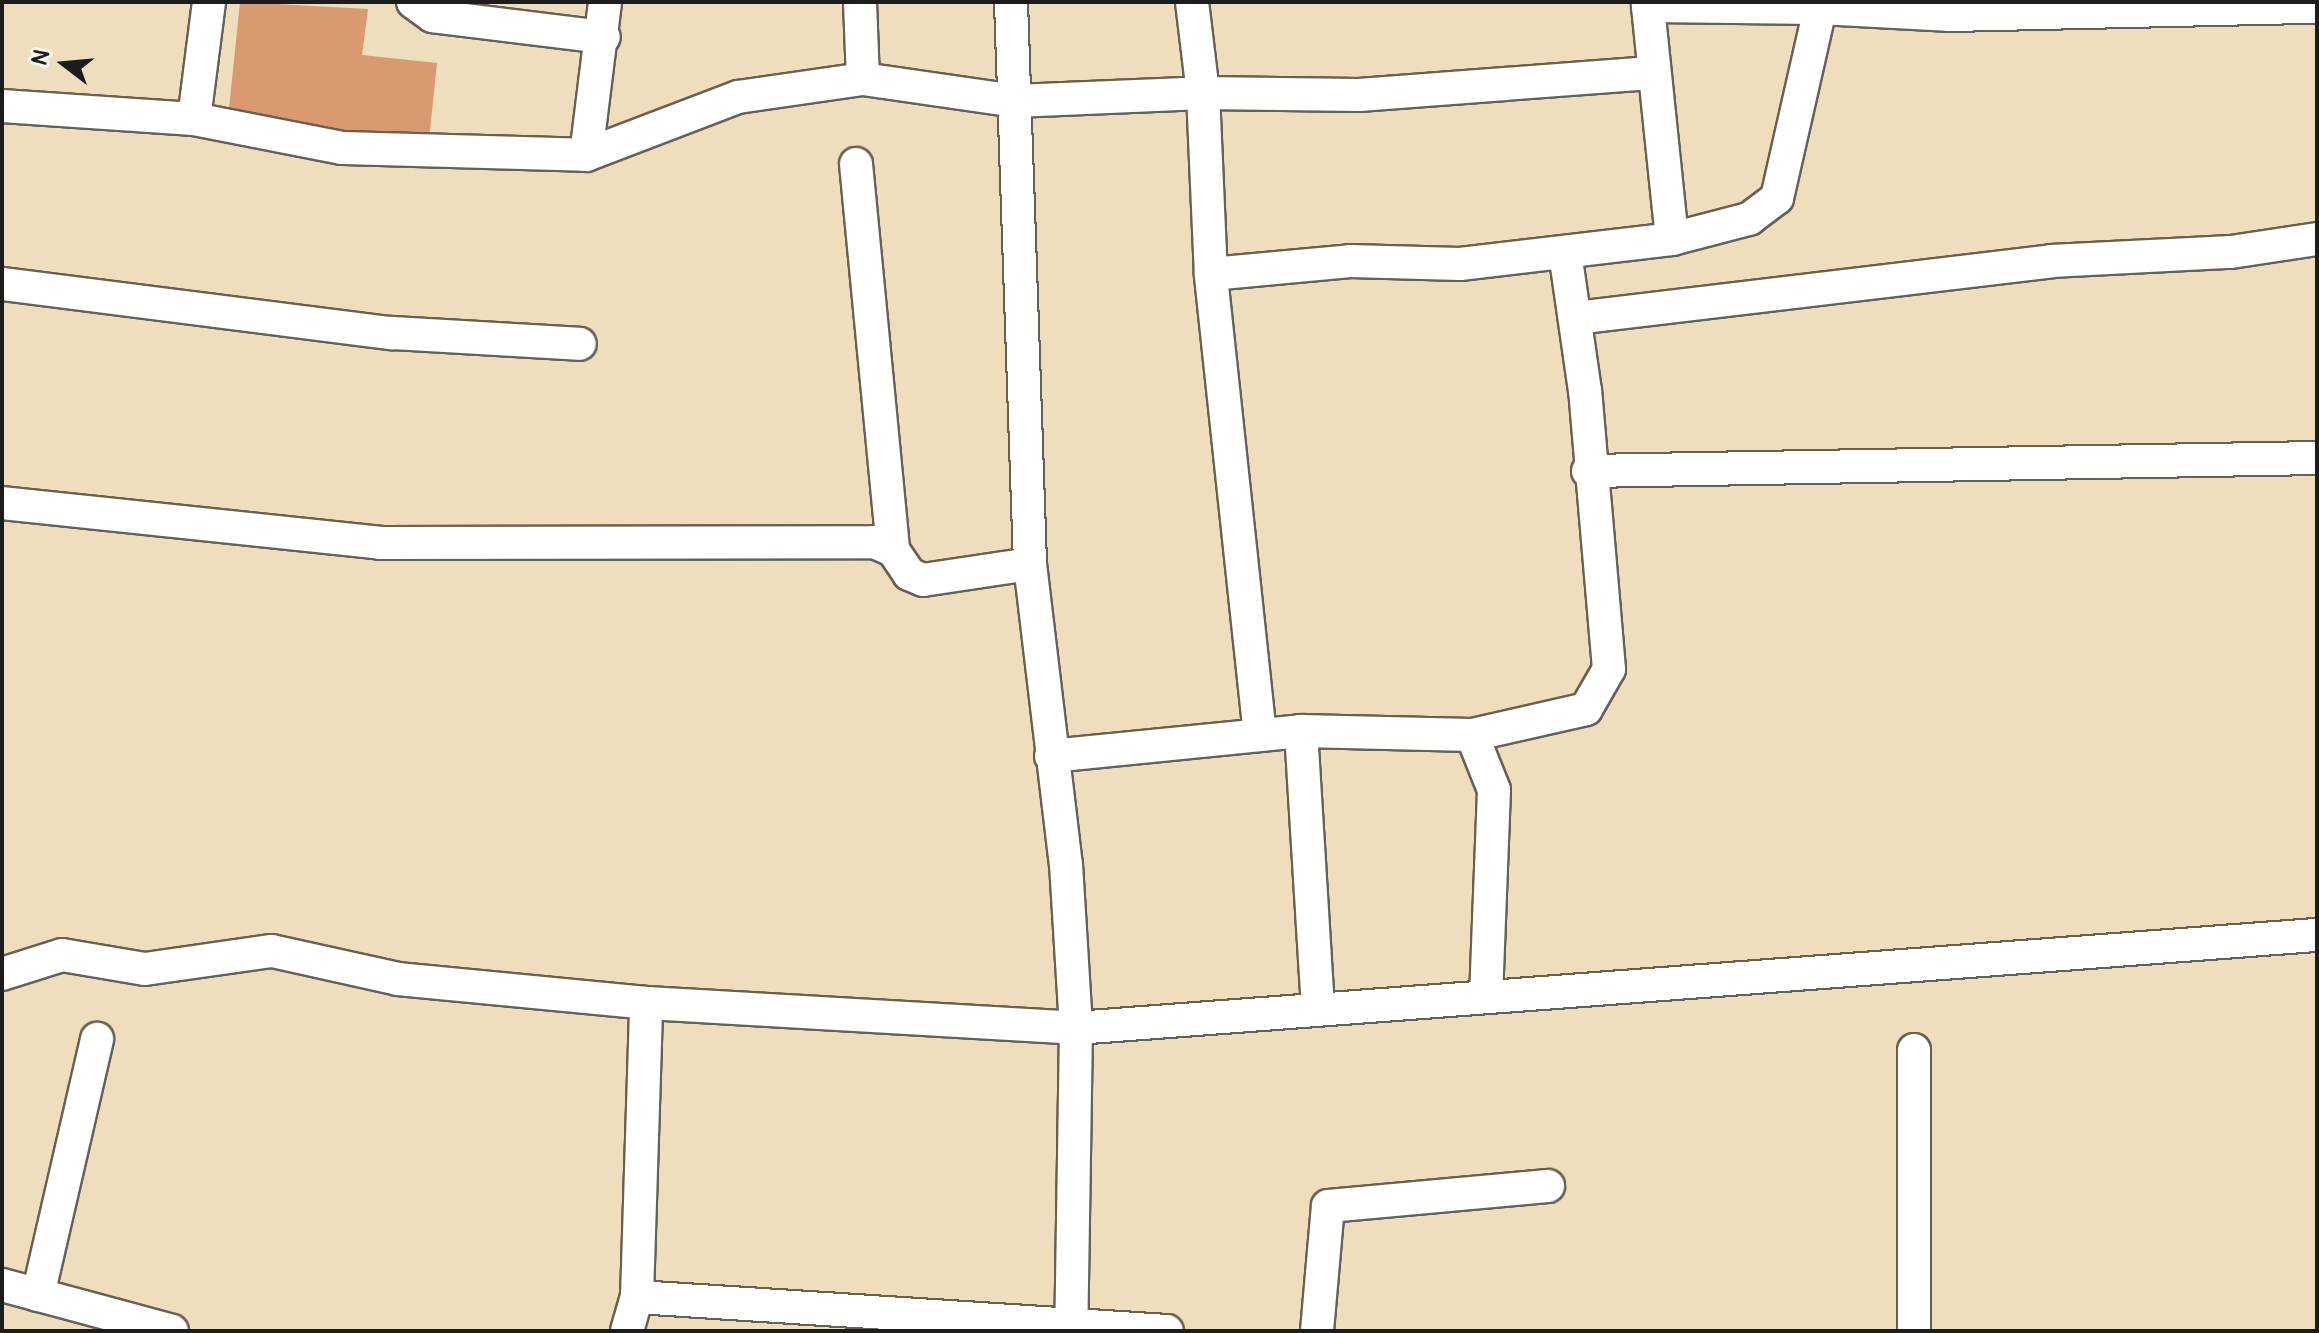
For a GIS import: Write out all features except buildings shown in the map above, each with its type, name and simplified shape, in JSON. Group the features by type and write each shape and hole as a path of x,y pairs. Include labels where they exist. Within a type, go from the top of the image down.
{"street":[{"path":"194,119 209,2"},
{"path":"413,2 432,16 604,37"},
{"path":"586,155 604,37 605,2"},
{"path":"860,2 863,79"},
{"path":"1011,2 1030,564 1066,864 1076,1028 1071,1327"},
{"path":"1192,2 1203,93 1211,274 1260,735"},
{"path":"1672,239 1648,4 1820,8 2317,7"},
{"path":"1211,274 1350,261 1460,264 1672,239 1749,219 1777,198 1820,8"},
{"path":"2,106 194,119 342,148 586,155 738,97 863,79 1015,101 1203,93 1359,95 1654,73"},
{"path":"856,164 893,550 909,574 923,580 1030,564"},
{"path":"1576,318 2051,261 2231,252 2317,239"},
{"path":"1051,756 1301,731 1472,735 1586,709 1609,669 1576,318 1565,253"},
{"path":"2,284 392,333 580,344"},
{"path":"1588,471 2317,458"},
{"path":"2,503 380,543 874,542 893,550"},
{"path":"1301,731 1318,1008"},
{"path":"1472,735 1494,790 1486,995"},
{"path":"2,974 62,955 145,969 272,951 398,979 646,1003 1076,1028 2317,935"},
{"path":"627,1331 637,1297 646,1003"},
{"path":"38,1295 97,1039"},
{"path":"1914,1050 1914,1331"},
{"path":"1317,1331 1328,1206 1548,1186"},
{"path":"2,1285 172,1331"},
{"path":"637,1297 1167,1331"}]}
